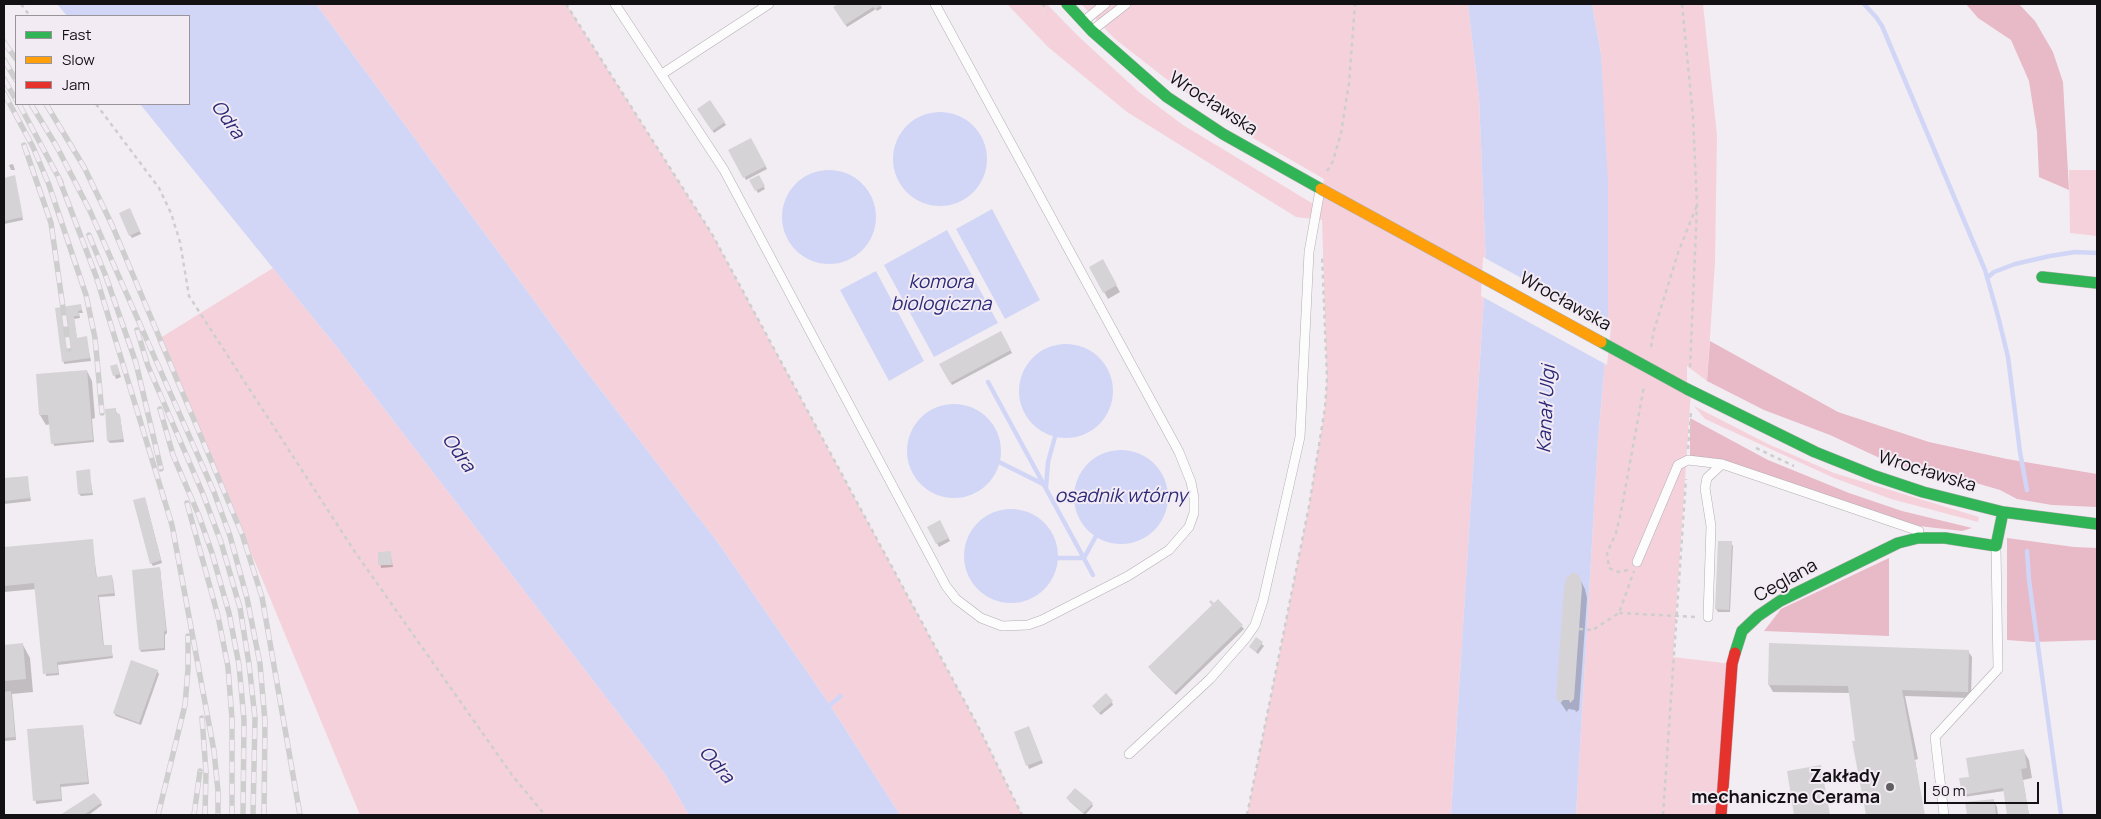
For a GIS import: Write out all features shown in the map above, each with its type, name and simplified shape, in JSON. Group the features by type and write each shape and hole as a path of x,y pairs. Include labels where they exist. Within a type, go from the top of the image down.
{"main road":[{"name":"Wrocławska","path":"1067,4 1092,31 1167,97 1224,134 1687,389 1753,423 1815,452 1875,476 1923,492 2003,512 2097,524"},
{"path":"2042,277 2097,283"},
{"path":"1996,546 2003,512"},
{"name":"Ceglana","path":"1721,815 1732,664 1736,644 1742,631 1758,616 1780,601 1898,543 1918,538 1945,538 1996,546"}],"lane":[{"path":"615,4 724,170 946,586 956,599 981,618 1002,626 1028,625 1042,620 1128,576 1169,550 1190,527 1194,513 1194,498 1191,482 1179,452 935,4"},
{"path":"1083,22 1105,4"},
{"path":"1092,31 1126,4"},
{"path":"662,74 765,5"},
{"path":"1129,754 1216,672 1255,625 1300,437 1309,252 1321,189"},
{"path":"1637,562 1678,464 1688,460 1722,464 1771,479 1892,523 1945,538"},
{"path":"1708,617 1711,526 1706,488 1707,478 1722,464"},
{"path":"1944,815 1935,737 1998,669 1996,546"}],"path":[{"path":"21,4 29,15"},
{"path":"566,4 712,234 980,728 1022,815"},
{"path":"1327,173 1333,161 1341,133 1349,83 1355,4"},
{"path":"1682,4 1693,117 1697,206 1691,375"},
{"path":"97,105 159,188 171,213 180,242 188,296 355,552 501,760 545,815"},
{"path":"1650,350 1654,330 1678,253 1697,206"},
{"path":"1247,815 1310,498 1325,408 1327,378 1322,246"},
{"path":"1637,562 1628,570 1618,572 1609,568 1606,553 1616,532 1621,512 1645,379"},
{"path":"1662,815 1691,406"},
{"path":"1619,613 1637,562"},
{"path":"1579,629 1593,630 1619,613 1708,617"}],"shaded area":[{"path":"316,4 566,4 712,234 979,728 1022,815 900,815 830,705 719,544 577,359"},
{"path":"1007,4 1047,4 1077,35 1139,92 1183,125 1320,208 1324,179 1246,134 1165,78 1115,39 1081,4 1468,4 1479,97 1486,265 1451,815 1247,815 1309,506 1325,408 1327,378 1322,220 1296,217 1127,112 1048,47"},
{"path":"1592,4 1703,4 1717,135 1715,263 1707,381 1687,366 1687,388 1691,391 1673,657 1732,664 1721,815 1576,815 1598,440 1608,327 1601,54"},
{"path":"1966,4 2019,4 2035,21 2053,52 2063,82 2069,190 2039,177 2037,132 2029,81 2011,40 1978,18"},
{"path":"2069,170 2097,170 2097,236 2070,233"},
{"path":"273,268 336,346 665,774 689,815 360,815 255,562 157,340"},
{"path":"1710,341 1838,412 1929,442 2007,459 2097,474 2097,507 2052,505 2017,499 2000,490 1925,468 1897,466 1830,435 1764,410 1707,381"},
{"path":"1694,406 1768,444 1834,473 1979,517 1978,522 1891,499 1834,478 1705,419"},
{"path":"1690,418 1768,460 1849,493 1902,511 1972,528 1962,531 1919,526 1875,515 1690,456"},
{"path":"2007,538 2074,547 2097,548 2097,640 2033,642 2007,640"},
{"path":"1889,558 1889,636 1764,631 1781,609"}],"water":[{"name":"Odra","path":"57,4 316,4 577,359 719,544 830,705 900,815 689,815 665,774 336,346 141,105 190,105 190,15 66,15"},
{"name":"Kanał Ulgi","path":"1468,4 1592,4 1601,54 1608,182 1608,327 1598,440 1576,815 1451,815 1486,265 1479,97"},
{"path":"940,112 958,116 973,126 983,141 987,159 983,177 973,192 958,202 940,206 922,202 907,192 897,177 893,159 897,141 907,126 922,116"},
{"path":"829,170 847,174 862,184 872,199 876,217 872,235 862,250 847,260 829,264 811,260 796,250 786,235 782,217 786,199 796,184 811,174"},
{"name":"komora biologiczna","path":"992,209 1040,300 1005,319 956,229"},
{"name":"komora biologiczna","path":"947,230 998,323 934,357 884,265"},
{"name":"komora biologiczna","path":"876,271 924,361 889,381 840,290"},
{"name":"osadnik wtórny","path":"1066,344 1084,348 1099,358 1109,373 1113,391 1109,409 1099,424 1084,434 1066,438 1048,434 1033,424 1023,409 1019,391 1023,373 1033,358 1048,348"},
{"path":"954,404 972,408 987,418 997,433 1001,451 997,469 987,484 972,494 954,498 936,494 921,484 911,469 907,451 911,433 921,418 936,408"},
{"name":"osadnik wtórny","path":"1121,450 1139,454 1154,464 1164,479 1168,497 1164,515 1154,530 1139,540 1121,544 1103,540 1088,530 1078,515 1074,497 1078,479 1088,464 1103,454"},
{"name":"osadnik wtórny","path":"1011,509 1029,513 1044,523 1054,538 1058,556 1054,574 1044,589 1029,599 1011,603 993,599 978,589 968,574 964,556 968,538 978,523 993,513"}],"pier":[{"path":"1483,257 1611,327 1607,365 1481,296"}],"building":[{"path":"838,4 882,5 875,9 873,7 845,25 833,7"},
{"path":"710,100 725,122 712,131 697,109"},
{"path":"751,138 766,166 743,178 728,150"},
{"path":"15,175 23,217 4,221 4,178"},
{"path":"759,175 765,186 755,191 749,180"},
{"path":"130,208 140,231 129,236 119,213"},
{"path":"1103,259 1117,285 1103,293 1089,267"},
{"path":"81,304 82,310 78,311 79,316 74,316 77,338 87,336 90,358 62,362 55,308"},
{"path":"1001,331 1011,350 950,383 939,364"},
{"path":"117,364 120,374 113,376 110,366"},
{"path":"87,370 93,440 51,444 48,415 39,415 36,374"},
{"path":"116,408 116,413 120,414 123,439 107,441 105,409"},
{"path":"90,469 92,493 78,494 76,471"},
{"path":"28,476 30,498 4,501 4,478"},
{"path":"145,497 161,560 150,564 133,500"},
{"path":"940,520 949,538 936,544 927,527"},
{"path":"93,539 96,577 112,575 114,593 98,595 103,645 112,645 112,656 57,662 58,673 43,674 34,583 4,586 4,547"},
{"path":"1718,541 1732,541 1729,610 1715,609"},
{"path":"391,551 392,565 378,565 378,552"},
{"path":"160,567 166,630 164,632 164,648 139,650 132,570"},
{"path":"1574,572 1580,577 1582,587 1574,699 1570,703 1569,700 1563,700 1561,703 1556,699 1564,587 1567,577"},
{"path":"1218,599 1243,625 1174,693 1148,667 1212,605 1209,602 1211,600 1214,603"},
{"path":"1256,637 1263,642 1256,652 1249,647"},
{"path":"23,643 26,679 4,681 4,645"},
{"path":"1769,643 1969,650 1968,692 1902,690 1925,815 1866,815 1852,741 1855,741 1848,686 1768,685"},
{"path":"131,660 158,670 139,723 113,713"},
{"path":"11,691 15,737 4,738 4,692"},
{"path":"1106,693 1113,701 1099,713 1092,706"},
{"path":"83,725 88,782 60,784 61,799 33,801 27,729"},
{"path":"1029,726 1042,760 1026,766 1014,732"},
{"path":"2024,749 2027,768 2021,769 2029,815 2007,815 2003,788 1962,795 1959,778 1969,777 1966,758"},
{"path":"1821,765 1830,815 1794,815 1787,771"},
{"path":"1075,788 1093,803 1083,813 1066,798"},
{"path":"94,793 102,802 85,814 60,815"},
{"path":"1994,799 1996,815 1967,815 1965,802"}],"waterway":[{"path":"1864,4 1882,26 1985,270 2008,357 2020,452 2027,490"},
{"path":"1987,278 1994,272 2015,264 2050,256 2075,252 2097,253"},
{"path":"988,382 1093,575"},
{"path":"1046,487 1048,462 1055,437"},
{"path":"999,462 1043,484"},
{"path":"1058,558 1084,558 1096,536"},
{"path":"2027,551 2029,580 2061,815"},
{"path":"830,705 841,696"}],"railway":[{"path":"4,42 15,58"},
{"path":"4,60 15,78"},
{"path":"4,79 15,98"},
{"path":"4,93 33,147 49,185 86,295 95,338 102,413"},
{"path":"20,105 61,182"},
{"path":"32,105 57,147 90,211 214,492 230,536 247,598 260,664 265,721 264,815"},
{"path":"47,105 84,167 112,225 242,534 262,597 300,815"},
{"path":"24,145 51,223 69,350"},
{"path":"58,176 96,276 172,525 214,751 218,815"},
{"path":"89,235 105,274 136,363 161,469"},
{"path":"137,330 148,366 203,494 221,542 240,608 255,718 253,815"},
{"path":"160,409 173,455 199,516 212,553 229,613 239,665 244,720 243,815"},
{"path":"187,503 218,616 228,667 232,719 232,815"},
{"path":"158,815 185,705 188,636"},
{"path":"202,718 206,772 205,815"},
{"path":"194,815 200,771"}],"traffic: fast":[{"path":"1067,4 1092,31 1167,97 1223,134 1321,189"},
{"path":"2042,277 2097,283"},
{"path":"1601,342 1687,389"},
{"path":"1687,389 1815,452 1875,476 1923,492 2003,512 2097,524"},
{"path":"1735,653 1742,631 1758,616 1780,601 1898,543 1918,538 1945,538 1996,546 2003,512"}],"traffic: jam":[{"path":"1721,815 1732,664 1735,653"}],"traffic: slow":[{"path":"1321,189 1601,342"}],"place":[{"name":"Zakłady mechaniczne Cerama","path":"1890,787"}]}
